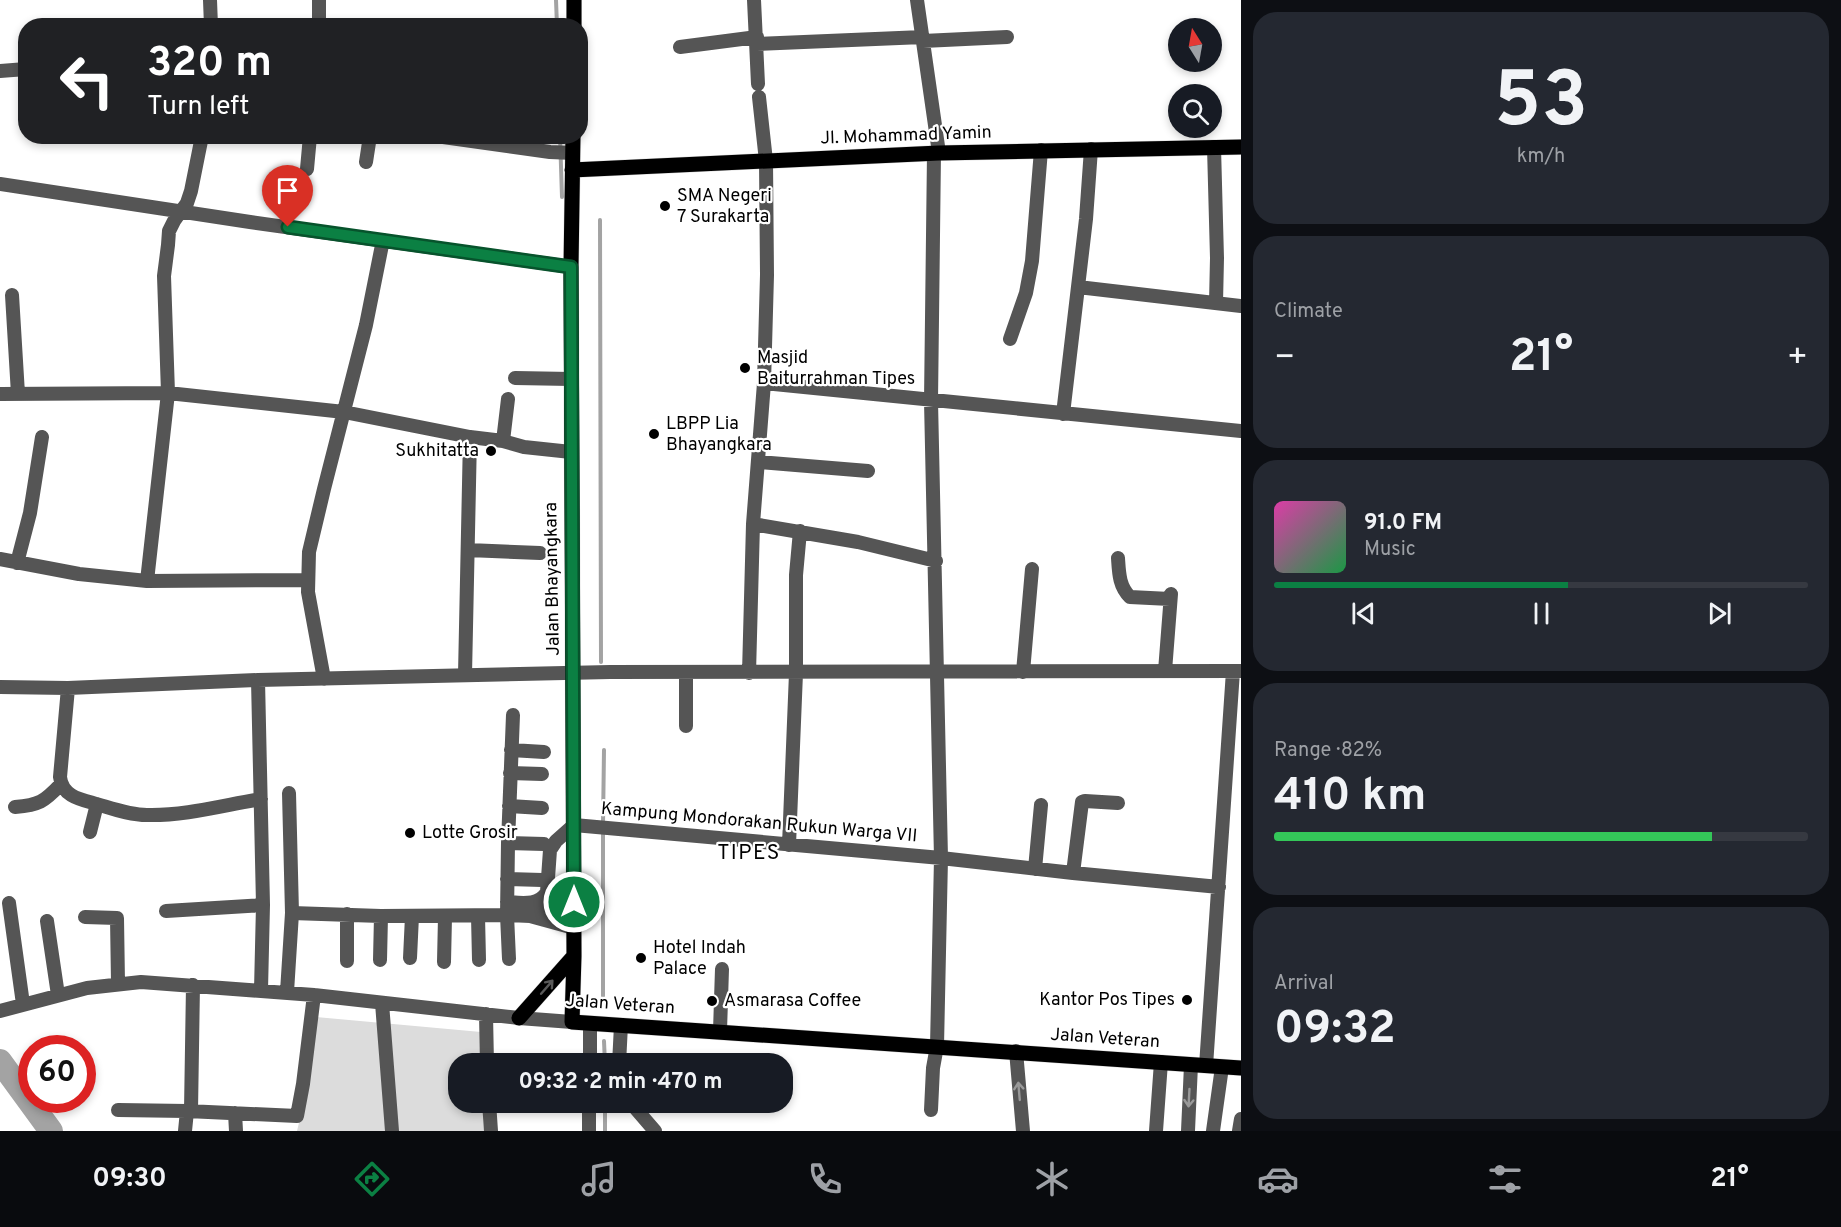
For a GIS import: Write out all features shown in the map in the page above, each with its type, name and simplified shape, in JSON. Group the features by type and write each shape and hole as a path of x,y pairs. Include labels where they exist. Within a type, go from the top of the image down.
{"main road":[{"path":"574,0 574,18"},
{"name":"Jalan Bhayangkara","path":"568,144 564,152 572,170 571,452 577,825 572,1022"},
{"name":"Jl. Mohammad Yamin","path":"572,170 937,153 1241,147"},
{"path":"519,1018 574,956"},
{"name":"Jalan Veteran","path":"572,1022 1241,1068"}],"street":[{"path":"210,0 211,18"},
{"path":"319,0 319,18"},
{"path":"749,673 753,524 764,383 767,275 766,161 758,91 754,0"},
{"path":"917,0 937,153 931,400 942,858 938,1046 933,1068 931,1110"},
{"path":"680,47 757,40 1006,37"},
{"path":"0,71 18,70"},
{"path":"147,580 168,393 164,276 170,231 187,203 200,144"},
{"path":"307,169 309,144"},
{"path":"366,162 369,144"},
{"path":"500,144 564,152"},
{"path":"1214,147 1216,303"},
{"path":"1063,414 1086,219 1090,149"},
{"path":"1010,339 1026,293 1032,261 1041,150"},
{"path":"0,184 571,267"},
{"path":"324,679 308,580 309,552 366,325 383,240"},
{"path":"1078,287 1241,306"},
{"path":"12,295 18,394"},
{"path":"515,378 571,379"},
{"path":"764,383 1241,431"},
{"path":"0,394 168,393 344,412 470,437 503,441 524,447 571,452"},
{"path":"503,441 508,399"},
{"path":"17,563 30,513 42,437"},
{"path":"465,675 470,437"},
{"path":"758,462 868,471"},
{"path":"753,524 858,542 936,561"},
{"path":"789,845 796,673 796,574 800,531"},
{"path":"468,550 540,553"},
{"path":"1118,558 1121,585 1130,597 1170,596 1165,670"},
{"path":"0,559 79,574 147,580 308,580"},
{"path":"1023,672 1032,569"},
{"path":"0,687 68,688 258,680 573,673 1237,671 1219,887 1188,1131"},
{"path":"686,673 686,726"},
{"path":"258,680 263,905 261,990"},
{"path":"68,688 61,756 61,784 68,794 126,813 145,815 170,815 261,799"},
{"path":"509,959 507,879 513,715"},
{"path":"511,750 544,752"},
{"path":"510,773 542,774"},
{"path":"15,807 42,803 61,784"},
{"path":"287,992 292,913 289,793"},
{"path":"1073,873 1082,802 1118,803"},
{"path":"90,832 97,804"},
{"path":"1035,869 1041,805"},
{"path":"509,806 542,808"},
{"path":"292,913 445,917 478,915 527,904 544,897 547,892 550,850 556,841 577,825"},
{"name":"Kampung Mondorakan Rukun Warga VII","path":"577,825 942,858 1219,887"},
{"path":"508,843 544,844"},
{"path":"507,879 542,880"},
{"path":"530,916 574,902"},
{"path":"9,903 11,1008"},
{"path":"166,910 263,905"},
{"path":"507,909 574,928"},
{"path":"347,914 347,961"},
{"path":"478,915 479,960"},
{"path":"380,960 381,916"},
{"path":"410,958 412,916"},
{"path":"85,917 117,918 118,983"},
{"path":"444,962 445,917"},
{"path":"48,921 58,995"},
{"path":"720,1031 722,969"},
{"name":"Jalan Veteran","path":"11,1008 58,995 118,983 141,982 287,992 572,1022"},
{"path":"185,1131 189,1111 192,984"},
{"path":"118,1110 294,1116 298,1114 314,995"},
{"path":"382,1003 392,1131"},
{"path":"486,1014 487,1053"},
{"path":"590,1023 590,1053"},
{"path":"620,1053 621,1025"},
{"path":"1016,1052 1023,1131"},
{"path":"1156,1131 1161,1062"},
{"path":"1213,1131 1222,1067"},
{"path":"235,1113 236,1131"},
{"path":"490,1113 491,1131"},
{"path":"589,1131 590,1113"},
{"path":"639,1113 655,1131"},
{"path":"1239,1131 1241,1119"}],"shaded area":[{"path":"316,1017 481,1032 482,1053 448,1053 448,1113 483,1113 484,1131 297,1131 307,1090"}],"waterway":[{"path":"556,0 557,18"},
{"path":"560,144 562,197"},
{"path":"600,220 601,662"},
{"path":"603,824 604,750"},
{"path":"603,831 603,999"},
{"path":"604,1041 605,1053"},
{"path":"0,1061 51,1131"},
{"path":"605,1113 605,1131"}],"place":[{"name":"SMA Negeri 7 Surakarta","path":"665,206"},
{"name":"Masjid Baiturrahman Tipes","path":"745,368"},
{"name":"LBPP Lia Bhayangkara","path":"654,434"},
{"name":"Sukhitatta","path":"491,451"},
{"name":"Lotte Grosir","path":"410,833"},
{"name":"Hotel Indah Palace","path":"641,958"},
{"name":"Kantor Pos Tipes","path":"1187,1000"},
{"name":"Asmarasa Coffee","path":"712,1001"}],"district":[{"name":"TIPES","path":"749,853"}],"route":[{"path":"288,227 571,267 574,902"}]}
